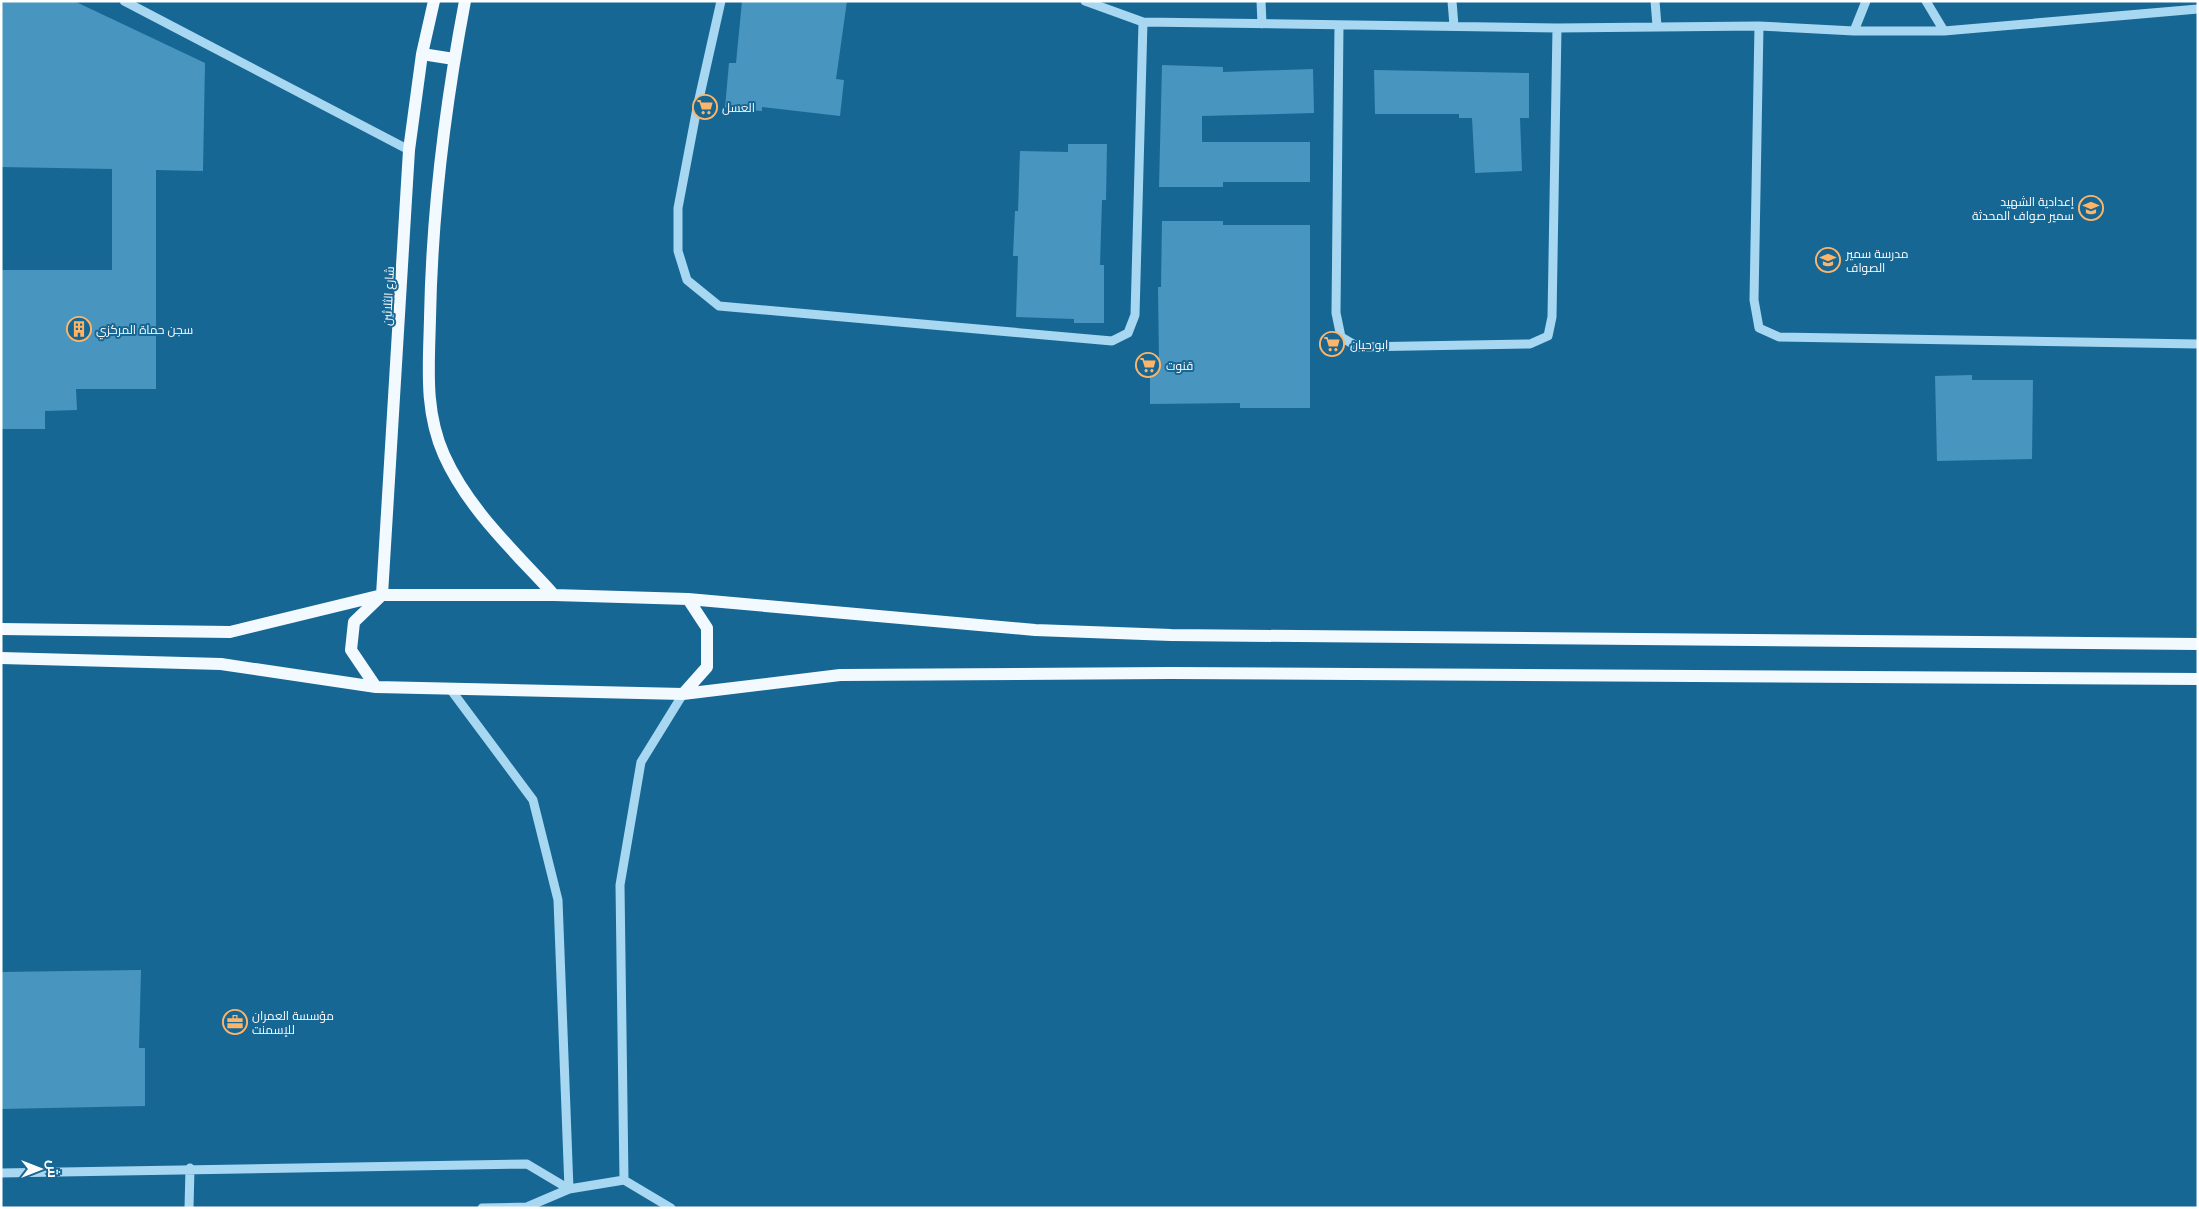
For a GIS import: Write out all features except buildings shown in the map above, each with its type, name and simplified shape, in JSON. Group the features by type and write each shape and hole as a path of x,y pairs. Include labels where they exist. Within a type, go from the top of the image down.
{"main road":[{"name":"شارع الثلاثين","path":"382,595 409,150 422,54 434,1"},
{"path":"465,1 440,152 430,293 429,403 444,456 460,485 484,517 554,595"},
{"path":"422,54 454,59"},
{"path":"376,688 352,650 354,622 382,595"},
{"path":"1,629 230,632 382,595 554,595 688,599 1035,630 1171,635 2198,644"},
{"path":"683,694 707,667 707,628 688,599"},
{"path":"1,658 220,664 376,688 683,694 850,675 1180,673 2198,679"}],"street":[{"path":"124,1 409,150"},
{"path":"721,1 697,108 678,208 678,252 687,280 719,306 1112,341 1128,333 1135,315 1143,22"},
{"path":"1085,1 1143,22 1557,28 1759,26 1854,31 1944,31 2198,8"},
{"path":"1261,1 1262,24"},
{"path":"1452,1 1454,26"},
{"path":"1655,1 1657,26"},
{"path":"1854,31 1866,1"},
{"path":"1926,1 1944,31"},
{"path":"1339,25 1336,313 1341,337 1358,346 1530,344 1548,336 1552,317 1557,28"},
{"path":"1759,26 1754,300 1759,328 1779,337 2198,344"},
{"path":"451,690 533,800 558,900 569,1188"},
{"path":"624,1180 620,885 641,762 683,694"},
{"path":"1,1173 190,1168 527,1164 569,1188"},
{"path":"189,1208 190,1168"},
{"path":"482,1208 527,1207 569,1188 624,1180 671,1208"}],"place":[{"name":"العسل","path":"705,107"},
{"name":"إعدادية الشهيد سمير صواف المحدثة","path":"2091,208"},
{"name":"مدرسة سمير الصواف","path":"1828,260"},
{"name":"سجن حماة المركزي","path":"79,329"},
{"name":"ابو حيان","path":"1332,344"},
{"name":"قنوت","path":"1148,365"},
{"name":"مؤسسة العمران للإسمنت","path":"235,1022"}]}
